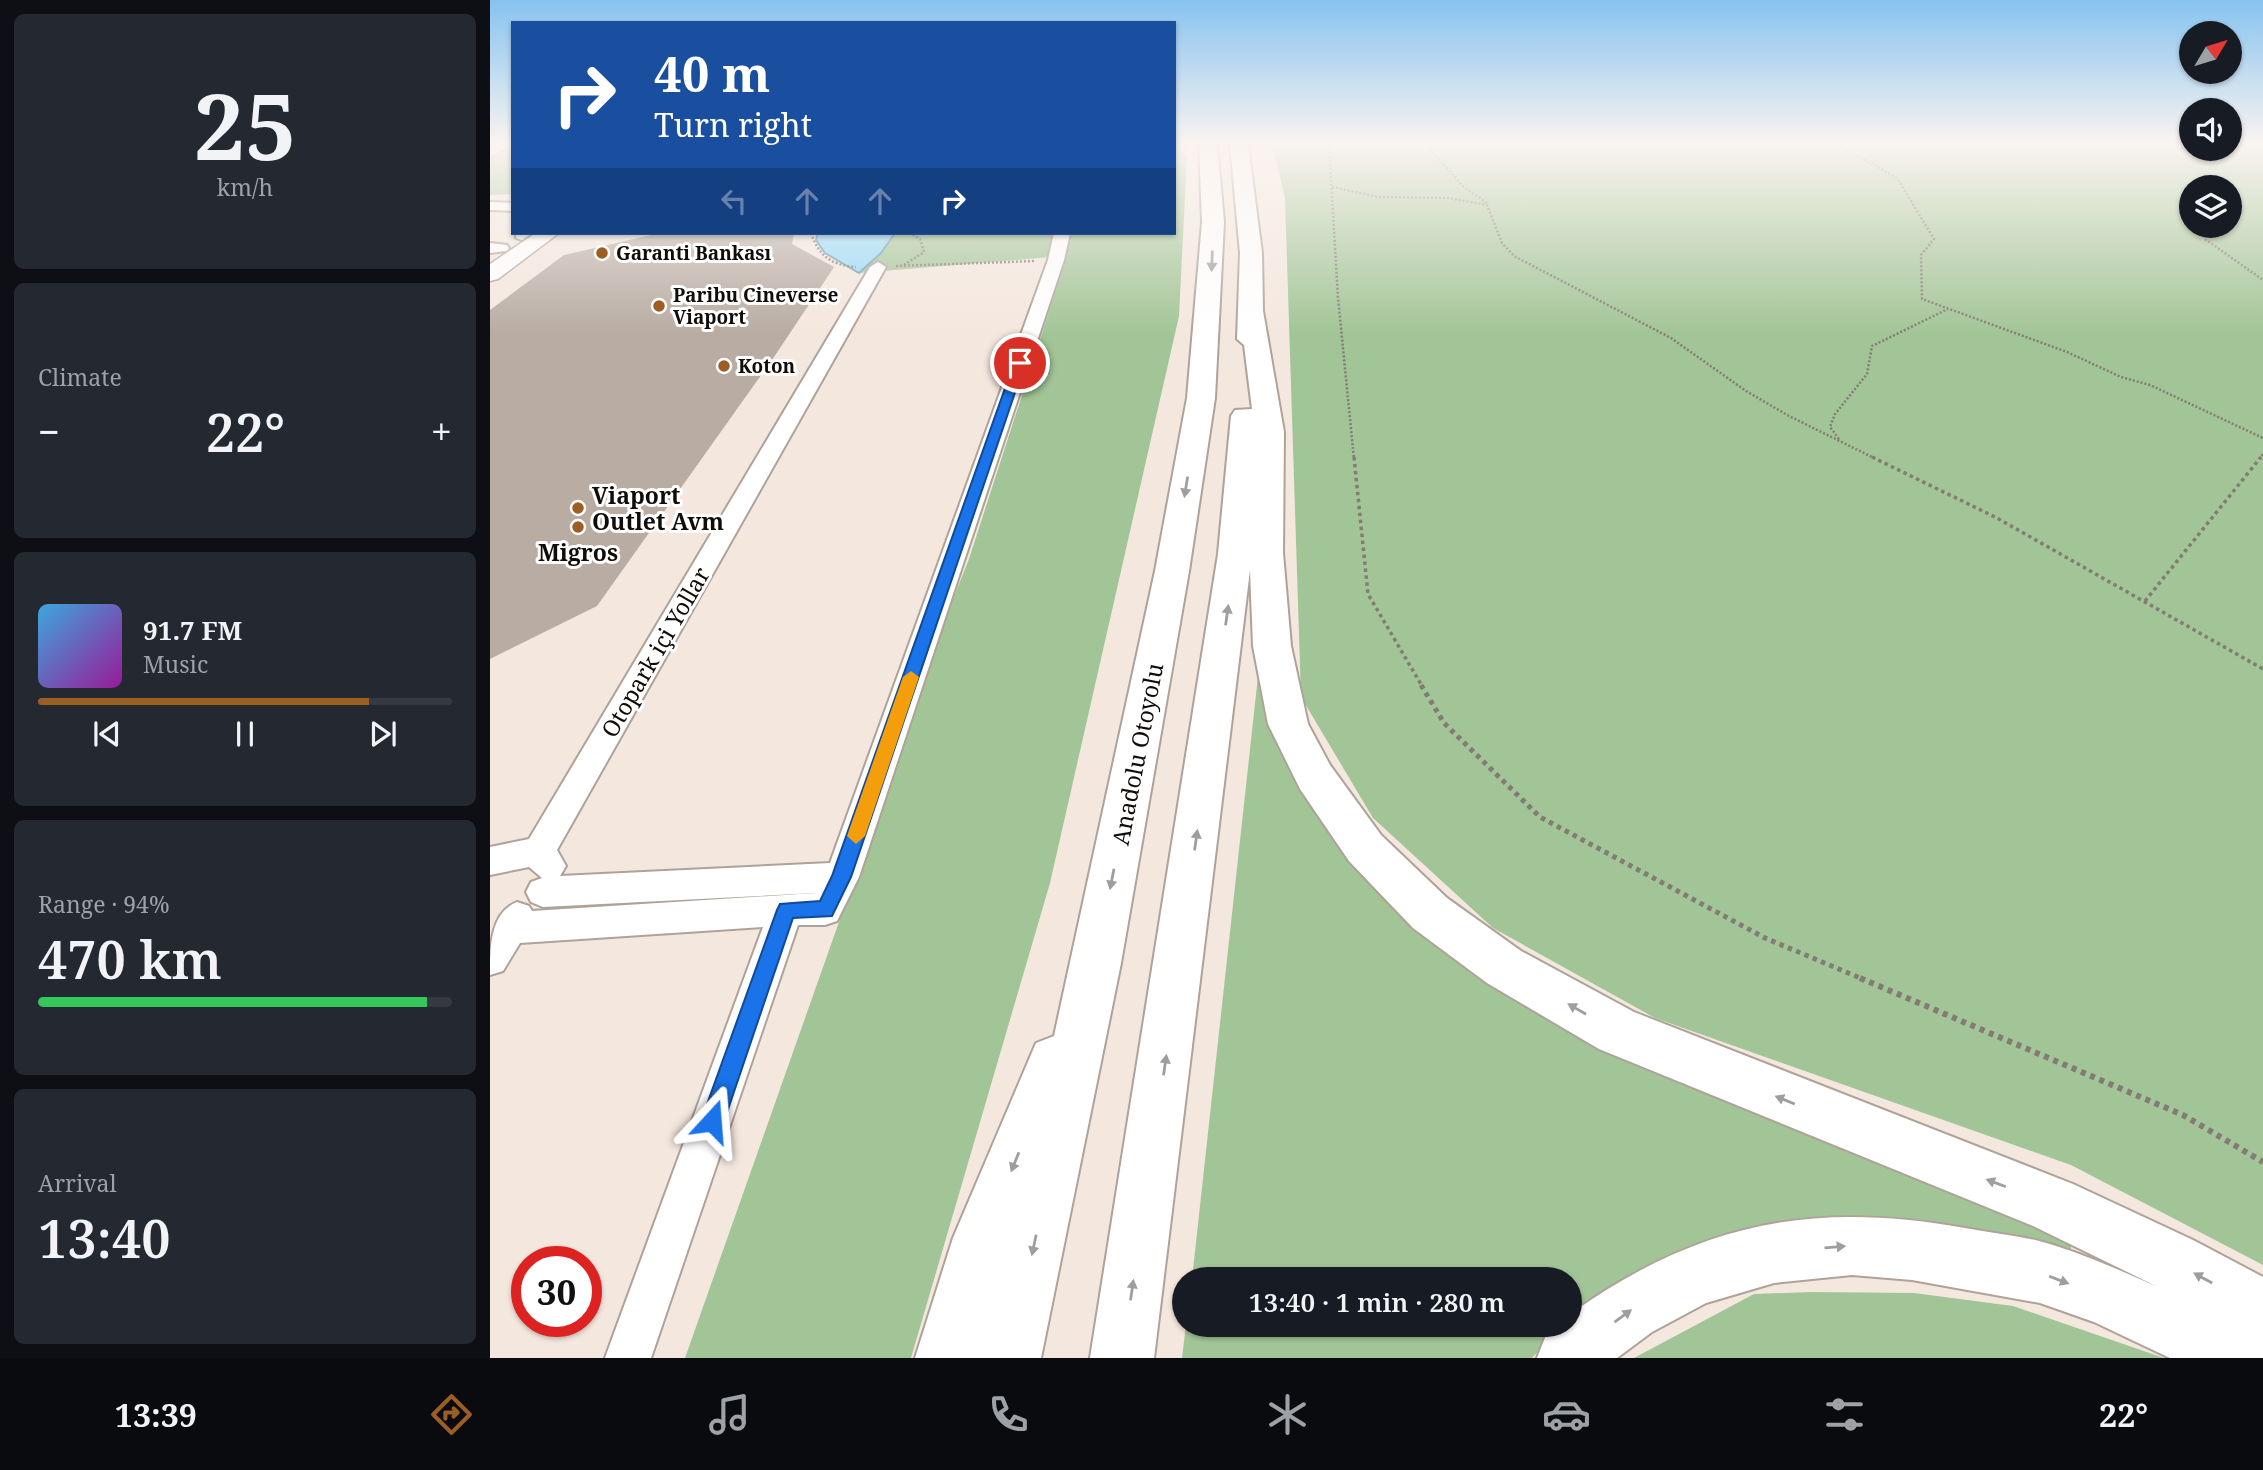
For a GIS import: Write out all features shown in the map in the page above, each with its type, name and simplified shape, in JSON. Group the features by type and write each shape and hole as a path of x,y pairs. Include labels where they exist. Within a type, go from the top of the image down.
{"highway":[{"name":"Anadolu Otoyolu","path":"1009,1358 1096,962 1172,571 1201,398 1212,207"},
{"path":"1247,207 1252,314 1269,432 1266,553 1272,646 1288,724 1315,777 1365,848 1421,904 1504,967 1617,1031 2052,1205 2172,1261 2263,1311"},
{"path":"1122,1358 1235,554 1252,314"},
{"path":"947,1358 983,1238 1096,962"},
{"path":"1569,1358 1643,1302 1704,1271 1775,1252 1853,1245 1945,1255 2040,1272 2136,1309 2239,1358"}],"main road":[{"path":"494,250 522,235"},
{"path":"490,274 546,235"}],"street":[{"path":"506,925 825,910 842,877 1056,260 1062,235"},
{"name":"Otopark içi Yollar","path":"537,855 878,267"},
{"path":"490,861 508,855 537,855 546,860 550,869 543,892 506,925 490,959"},
{"path":"543,892 842,877"},
{"path":"628,1358 786,910"}],"path":[{"path":"1333,207 1338,298 1368,594 1444,723 1540,817 1753,931 2183,1115 2263,1162"},
{"path":"1488,207 1502,243 1514,256 1671,338 1746,391 1789,416 1920,483 1997,518 2263,669"},
{"path":"1914,207 1934,239 1922,255 1922,299 2067,352 2121,377 2150,385 2263,438"},
{"path":"812,235 818,252 842,266 1056,260"},
{"path":"903,266 923,252 920,239 913,235"},
{"path":"2204,239 2263,280"},
{"path":"1840,440 1830,427 1835,414 1867,374 1872,346 1949,308"},
{"path":"2145,601 2263,454"}],"green space":[{"path":"1176,207 1184,207 1179,316 1050,883 911,1358 685,1358 840,919 862,826 969,559 1066,259 1071,235 1176,235"},
{"path":"1285,207 2179,207 2179,238 2242,238 2242,207 2263,207 2263,1265 2071,1165 1655,1018 1493,928 1373,818 1301,697"},
{"path":"818,235 1055,235 1051,257 859,273 816,240"},
{"path":"1261,649 1369,874 2071,1243 2071,1250 1693,1252 1582,1307 1582,1267 1193,1267"},
{"path":"1914,1293 2013,1306 2164,1358 1634,1358 1754,1294"},
{"path":"1185,1337 1552,1337 1532,1358 1182,1358"}],"water":[{"path":"817,235 894,235 881,253 859,273 825,253 816,240"}],"building":[{"name":"Viaport Outlet Avm","path":"651,235 794,235 792,244 834,267 774,357 597,606 490,659 490,310 564,255"}],"slow traffic":[{"path":"856,836 911,677"}],"place":[{"name":"Garanti Bankası","path":"602,253"},
{"name":"Paribu Cineverse Viaport","path":"659,306"},
{"name":"Koton","path":"724,366"},
{"name":"Viaport Outlet Avm","path":"578,508"},
{"name":"Migros","path":"578,527"}],"route":[{"path":"712,1121 786,910 825,910 842,877 1020,363"}]}
